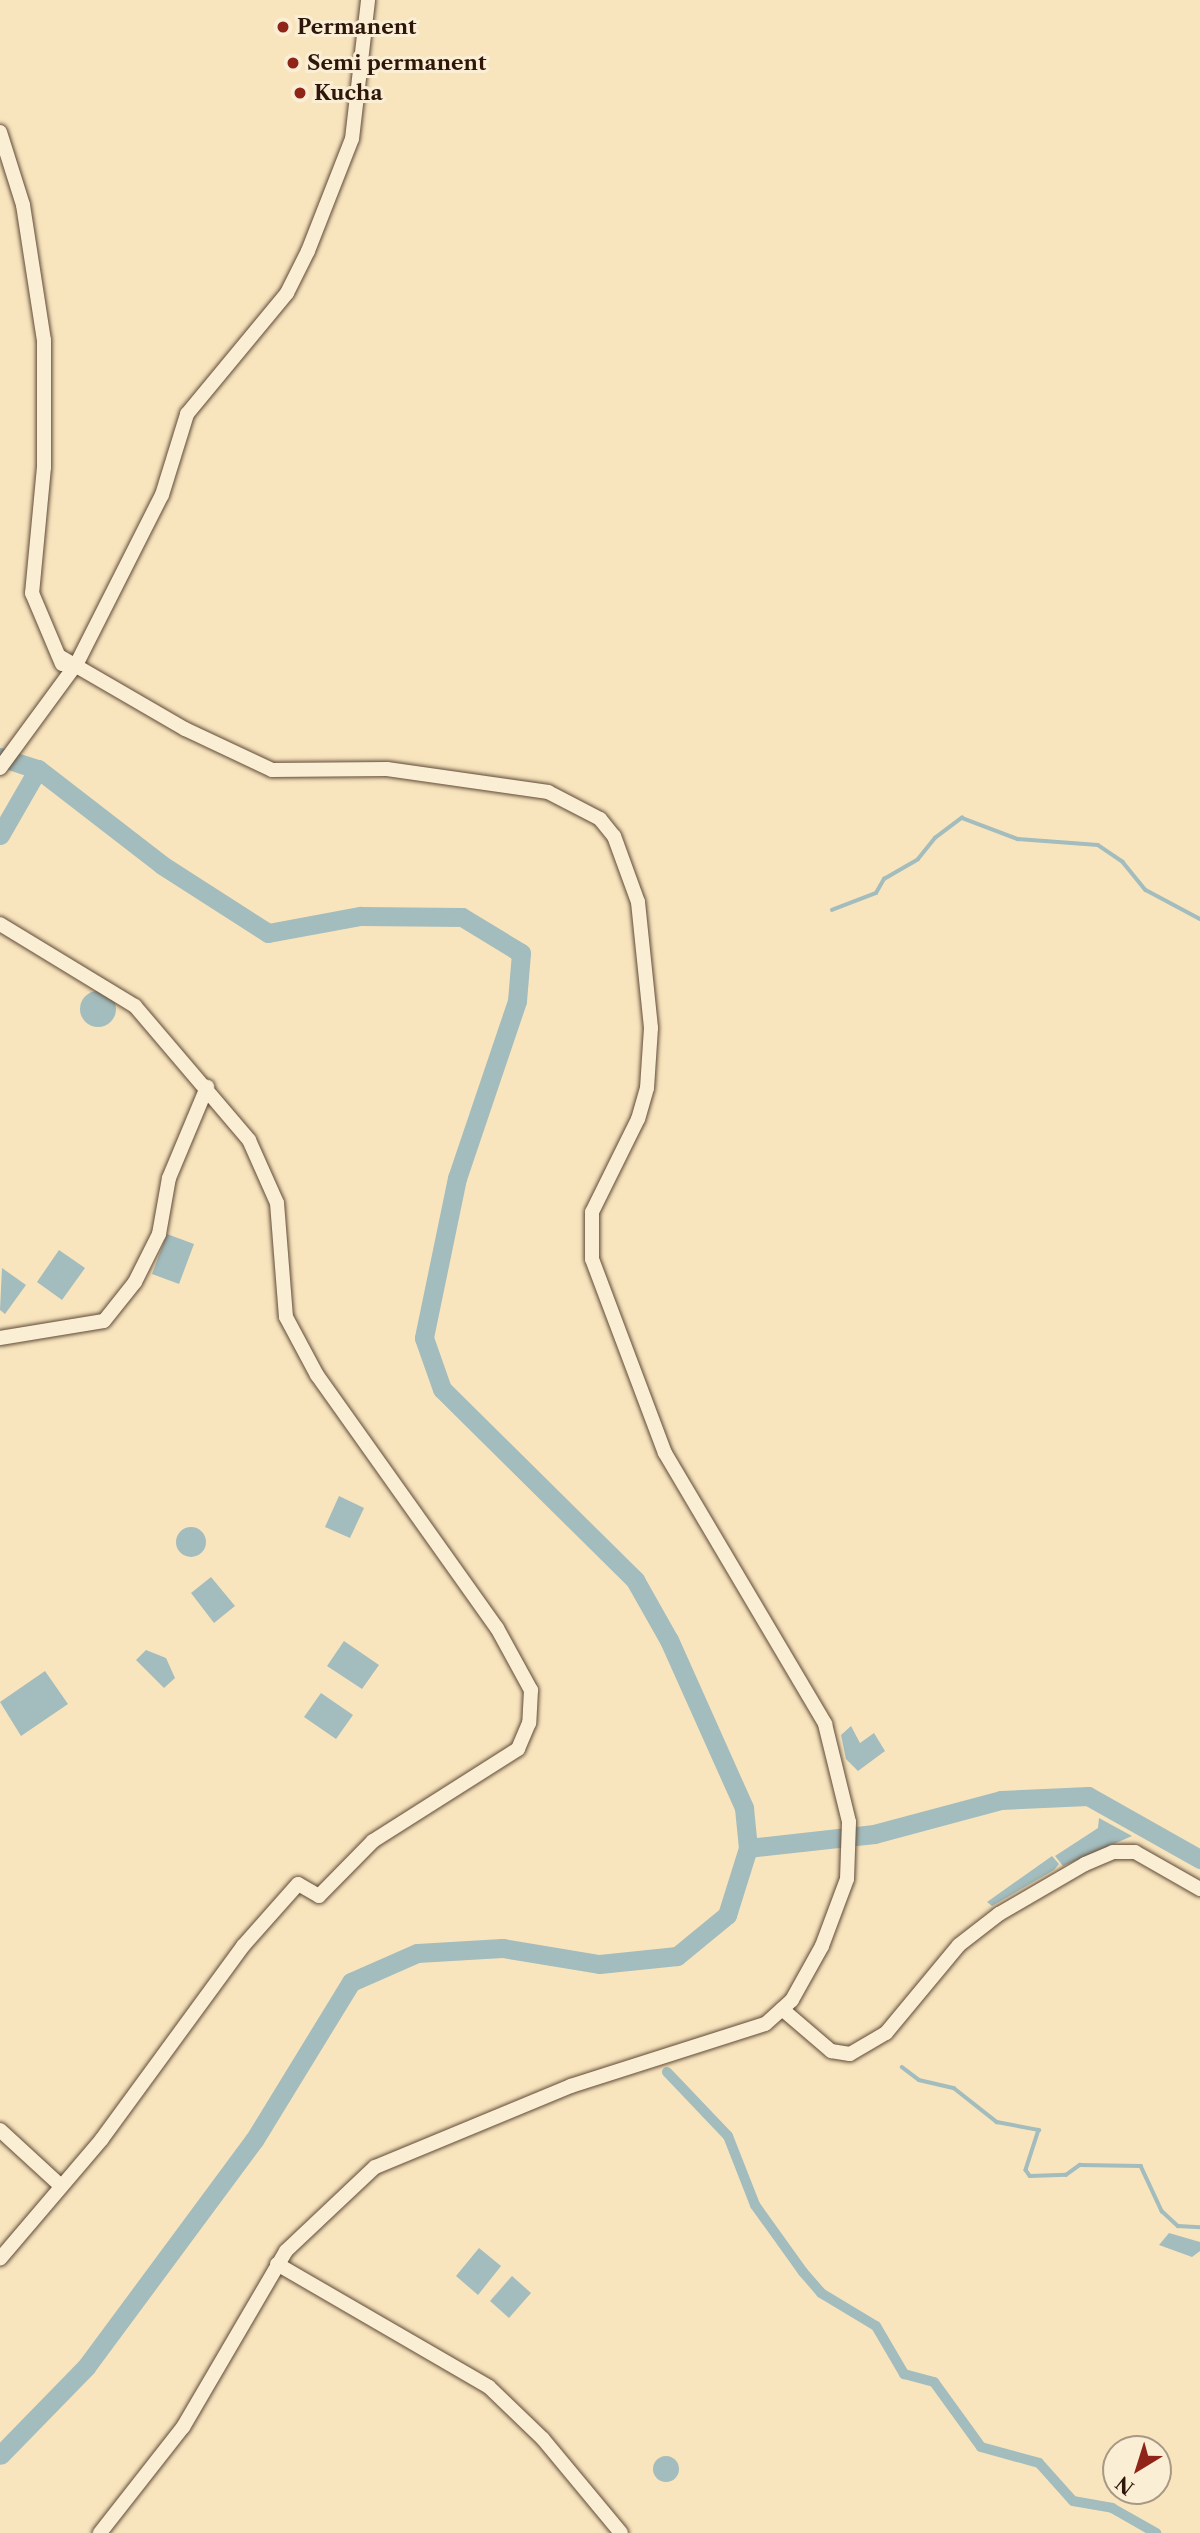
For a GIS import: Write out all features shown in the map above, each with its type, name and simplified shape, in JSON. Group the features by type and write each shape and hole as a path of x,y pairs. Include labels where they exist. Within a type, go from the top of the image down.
{"street":[{"path":"0,768 77,663 162,495 187,414 288,293 308,251 352,139 368,0"},
{"path":"0,132 23,205 44,340 44,467 32,593 66,676"},
{"path":"59,656 77,663 185,729 272,770 387,769 548,792 600,820 626,858 638,902 651,1000 647,1088 638,1119 592,1212 592,1259 665,1453 825,1724 849,1822 848,1879 822,1946 782,2009 765,2024 571,2086 374,2167 316,2216 277,2263 183,2427 100,2533"},
{"path":"0,924 135,1006 207,1087 249,1140 277,1203 286,1317 317,1375 381,1470 497,1628 531,1690 529,1723 518,1749 373,1841 319,1896 298,1884 243,1946 102,2139 0,2259"},
{"path":"0,1338 104,1321 135,1282 159,1234 169,1178 207,1087"},
{"path":"782,2009 831,2051 850,2053 886,2033 959,1945 999,1914 1085,1864 1113,1852 1135,1852 1200,1889"},
{"path":"0,2130 61,2186"},
{"path":"277,2263 497,2393 621,2533"}],"water":[{"path":"98,991 111,996 116,1009 111,1022 98,1027 85,1022 80,1009 85,996"},
{"path":"167,1234 194,1244 179,1284 152,1274"},
{"path":"59,1250 85,1268 62,1300 37,1282"},
{"path":"2,1268 26,1285 5,1314 0,1310"},
{"path":"339,1496 364,1508 350,1538 325,1527"},
{"path":"191,1527 197,1528 205,1536 205,1548 197,1556 191,1557 185,1556 177,1548 176,1542 177,1536 185,1528"},
{"path":"211,1577 235,1606 214,1623 191,1593"},
{"path":"344,1641 379,1665 362,1689 327,1666"},
{"path":"146,1650 166,1658 175,1678 164,1688 136,1660"},
{"path":"45,1671 68,1704 21,1736 0,1702"},
{"path":"321,1693 353,1715 336,1739 304,1717"},
{"path":"851,1726 860,1743 874,1733 885,1751 858,1771 846,1759 841,1735"},
{"path":"1099,1818 1132,1836 1063,1866 1055,1856 1098,1828"},
{"path":"1052,1856 1059,1864 1054,1870 992,1906 987,1902"},
{"path":"1169,2233 1200,2242 1200,2251 1192,2257 1159,2245"},
{"path":"479,2248 501,2266 478,2295 456,2276"},
{"path":"512,2276 531,2293 509,2318 490,2301"},
{"path":"666,2456 675,2460 679,2469 675,2478 666,2482 657,2478 653,2469 657,2460"}],"waterway":[{"path":"0,757 38,769 162,865 268,933 360,916 462,917 521,953 517,1001 457,1178 424,1338 442,1389 635,1580 669,1640 744,1808 748,1848 727,1915 677,1956 599,1964 502,1948 417,1953 351,1982 254,2140 87,2366 0,2455"},
{"path":"0,835 38,769"},
{"path":"832,910 876,893 884,879 918,859 935,838 962,818 1018,839 1098,845 1123,862 1146,890 1200,919"},
{"path":"748,1848 874,1834 1001,1800 1088,1796 1200,1859"},
{"path":"902,2067 919,2080 954,2088 997,2122 1039,2130 1026,2170 1030,2176 1066,2175 1080,2165 1141,2166 1162,2211 1178,2226 1200,2227"},
{"path":"667,2072 728,2136 755,2205 803,2272 821,2293 876,2326 904,2374 934,2382 981,2447 1039,2463 1073,2501 1112,2508 1156,2533"}],"place":[{"name":"Permanent","path":"283,27"},
{"name":"Semi permanent","path":"293,63"},
{"name":"Kucha","path":"300,93"}]}
